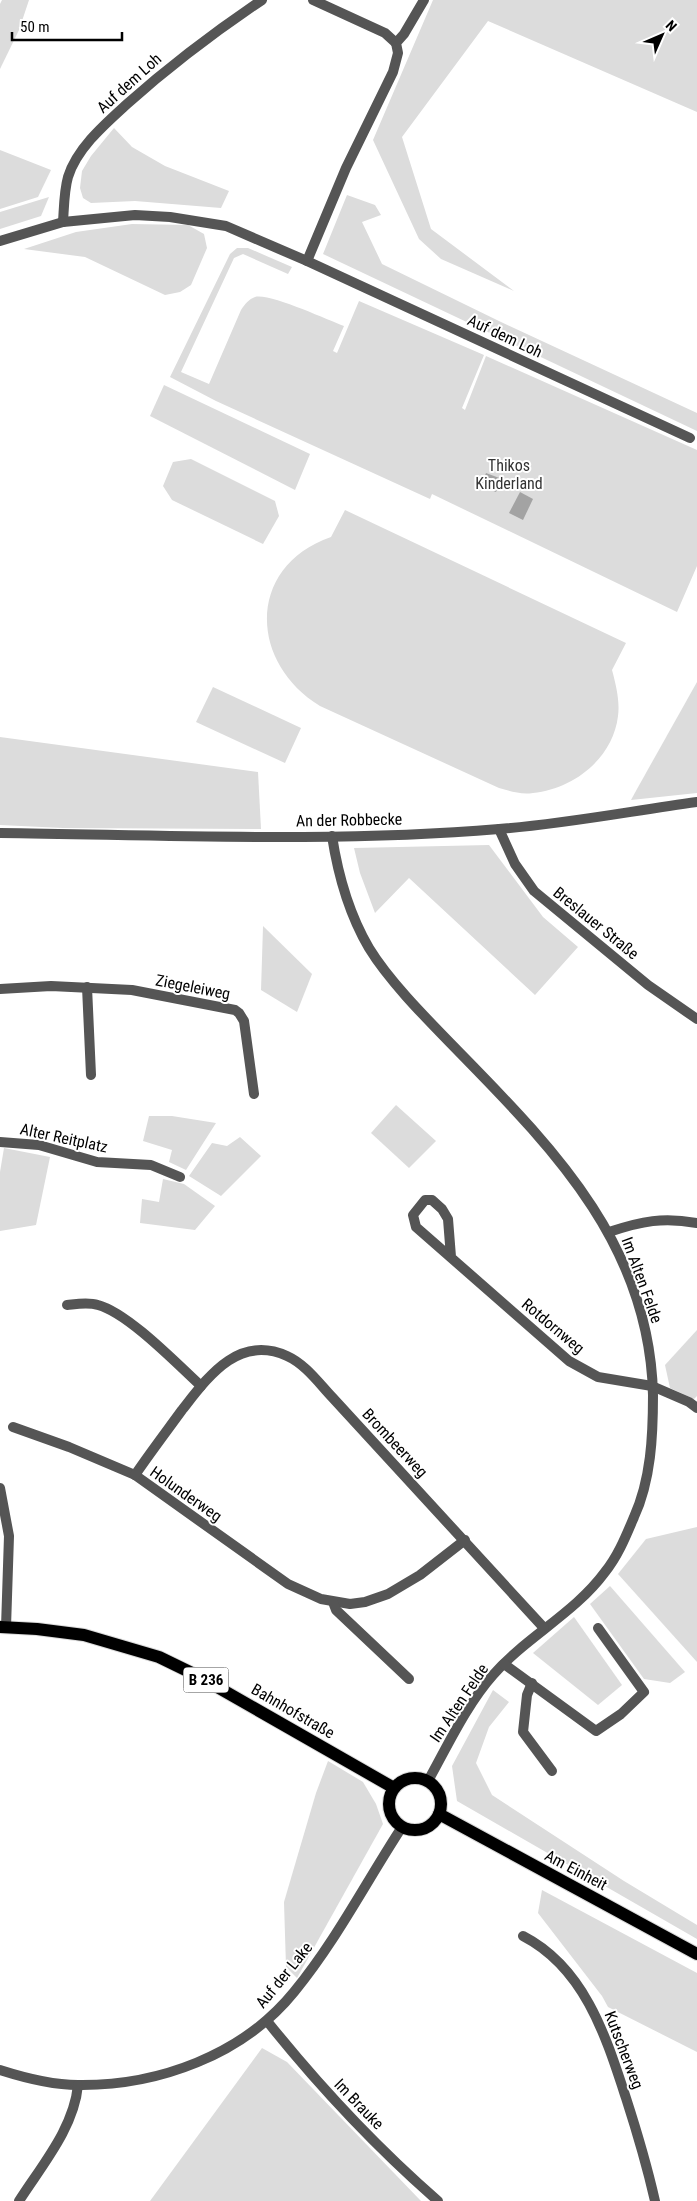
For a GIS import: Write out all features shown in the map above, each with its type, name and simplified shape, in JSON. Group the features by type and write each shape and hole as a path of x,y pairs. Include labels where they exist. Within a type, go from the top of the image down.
{"main road":[{"name":"Bahnhofstraße","path":"3,1627 84,1635 159,1657 198,1676 394,1788"},
{"path":"413,1778 428,1781 438,1792 441,1799 439,1814 434,1822 419,1830 402,1827 390,1814 389,1796 394,1788 406,1779 413,1778"},
{"name":"Am Einheit","path":"439,1814 697,1954"}],"street":[{"name":"Auf dem Loh","path":"63,222 68,177 78,157 103,126 202,41 262,0"},
{"path":"307,260 346,168 393,72 398,53 396,43 385,33 313,0"},
{"path":"396,43 404,34 424,0"},
{"name":"Auf dem Loh","path":"0,241 63,222 135,215 200,220 226,226 307,260 690,438"},
{"name":"An der Robbecke","path":"0,833 119,836 388,836 560,823 697,802"},
{"name":"Breslauer Straße","path":"499,829 515,864 534,891 648,985 697,1019"},
{"name":"Im Alten Felde","path":"332,836 346,896 358,928 371,951 386,972 432,1024 543,1139 609,1232 634,1290 645,1332 652,1386 652,1427 647,1479 635,1516 618,1553 605,1573 583,1597 544,1628 492,1675 462,1719 428,1781"},
{"path":"88,987 91,1075"},
{"name":"Ziegeleiweg","path":"0,989 88,987 132,990 224,1008 239,1013 244,1021 254,1094"},
{"name":"Alter Reitplatz","path":"0,1142 39,1145 97,1162 151,1165 180,1177"},
{"name":"Rotdornweg","path":"451,1257 446,1214 436,1203 428,1199 413,1215 414,1223 451,1257 542,1340 568,1361 598,1377 652,1386 689,1402 697,1408"},
{"path":"609,1232 654,1220 676,1219 697,1223"},
{"path":"67,1305 98,1305 112,1311 131,1323 201,1386"},
{"name":"Brombeerweg","path":"135,1475 211,1374 225,1362 252,1350 275,1352 295,1360 332,1397 544,1628"},
{"name":"Holunderweg","path":"13,1427 69,1447 135,1475 288,1584 308,1594 333,1602 350,1604 388,1594 420,1574 465,1540"},
{"path":"0,1488 9,1536 3,1627"},
{"path":"333,1602 336,1610 409,1679"},
{"path":"504,1664 596,1731 622,1714 644,1692 598,1628"},
{"path":"532,1684 527,1695 523,1732 552,1771"},
{"name":"Auf der Lake","path":"0,2070 46,2082 78,2085 138,2080 189,2066 230,2046 267,2021 293,1993 309,1972 402,1827"},
{"name":"Kutscherweg","path":"523,1936 542,1946 562,1965 580,1987 598,2020 648,2168 655,2201"},
{"name":"Im Brauke","path":"267,2021 316,2081 389,2157 438,2201"},
{"path":"19,2201 58,2142 76,2103 78,2085"}],"green space":[{"path":"2,0 29,0 19,30 0,69 0,4"},
{"path":"433,0 697,0 697,112 488,21 402,137 431,229 514,291 441,259 419,239 373,140"},
{"path":"114,128 132,147 165,166 229,191 221,208 135,201 91,203 83,198 80,188 82,171 91,156"},
{"path":"0,150 51,170 38,197 0,209"},
{"path":"347,195 375,205 381,215 362,222 382,264 501,322 697,413 697,431 323,254"},
{"path":"49,197 41,216 0,229 0,212"},
{"path":"132,224 188,225 204,234 207,248 191,285 180,292 165,295 85,257 24,249 76,232"},
{"name":"Thikos Kinderland","path":"237,248 248,248 292,267 288,274 243,254 234,258 181,372 209,384 241,310 247,302 255,297 273,299 344,326 333,351 337,353 359,301 484,355 462,408 465,410 486,356 697,450 697,566 677,612 432,494 430,499 216,401 170,377 230,254"},
{"path":"164,385 310,454 295,490 150,416"},
{"path":"191,459 275,501 279,516 263,544 172,500 163,486 173,462"},
{"path":"345,510 626,643 612,670 618,705 615,731 600,758 589,769 577,778 548,790 520,793 499,788 320,706 296,687 280,665 270,641 267,616 272,592 284,569 303,551 331,537"},
{"path":"697,682 697,793 631,800 637,789"},
{"path":"213,687 301,728 285,763 196,722"},
{"path":"0,737 258,772 261,829 63,828 0,825"},
{"path":"489,845 543,917 578,947 535,995 409,878 375,913 360,873 354,848"},
{"path":"263,926 312,974 297,1012 261,990"},
{"path":"396,1105 436,1141 409,1168 371,1133"},
{"path":"149,1116 172,1116 216,1123 186,1170 169,1162 172,1150 143,1141"},
{"path":"240,1137 261,1156 221,1196 189,1176 212,1143 227,1146"},
{"path":"4,1148 50,1157 36,1225 0,1231 0,1172"},
{"path":"163,1179 184,1184 215,1206 195,1230 140,1223 142,1199 159,1202"},
{"path":"697,1330 697,1396 694,1399 670,1388 665,1365"},
{"path":"697,1527 697,1662 618,1574 646,1539"},
{"path":"610,1586 685,1672 670,1683 644,1679 590,1604"},
{"path":"574,1617 622,1685 598,1705 533,1653"},
{"path":"493,1690 509,1702 489,1727 476,1763 492,1795 624,1881 697,1925 697,1939 457,1801 452,1766"},
{"path":"328,1761 363,1782 376,1804 383,1824 297,1978 286,1967 284,1902 316,1793"},
{"path":"542,1890 697,1973 697,2052 608,2007 602,1996 538,1913"},
{"path":"262,2048 287,2062 421,2201 150,2201"}],"shaded area":[{"path":"486,473 502,479 496,492 481,486"},
{"path":"520,492 533,499 523,520 509,513"}]}
